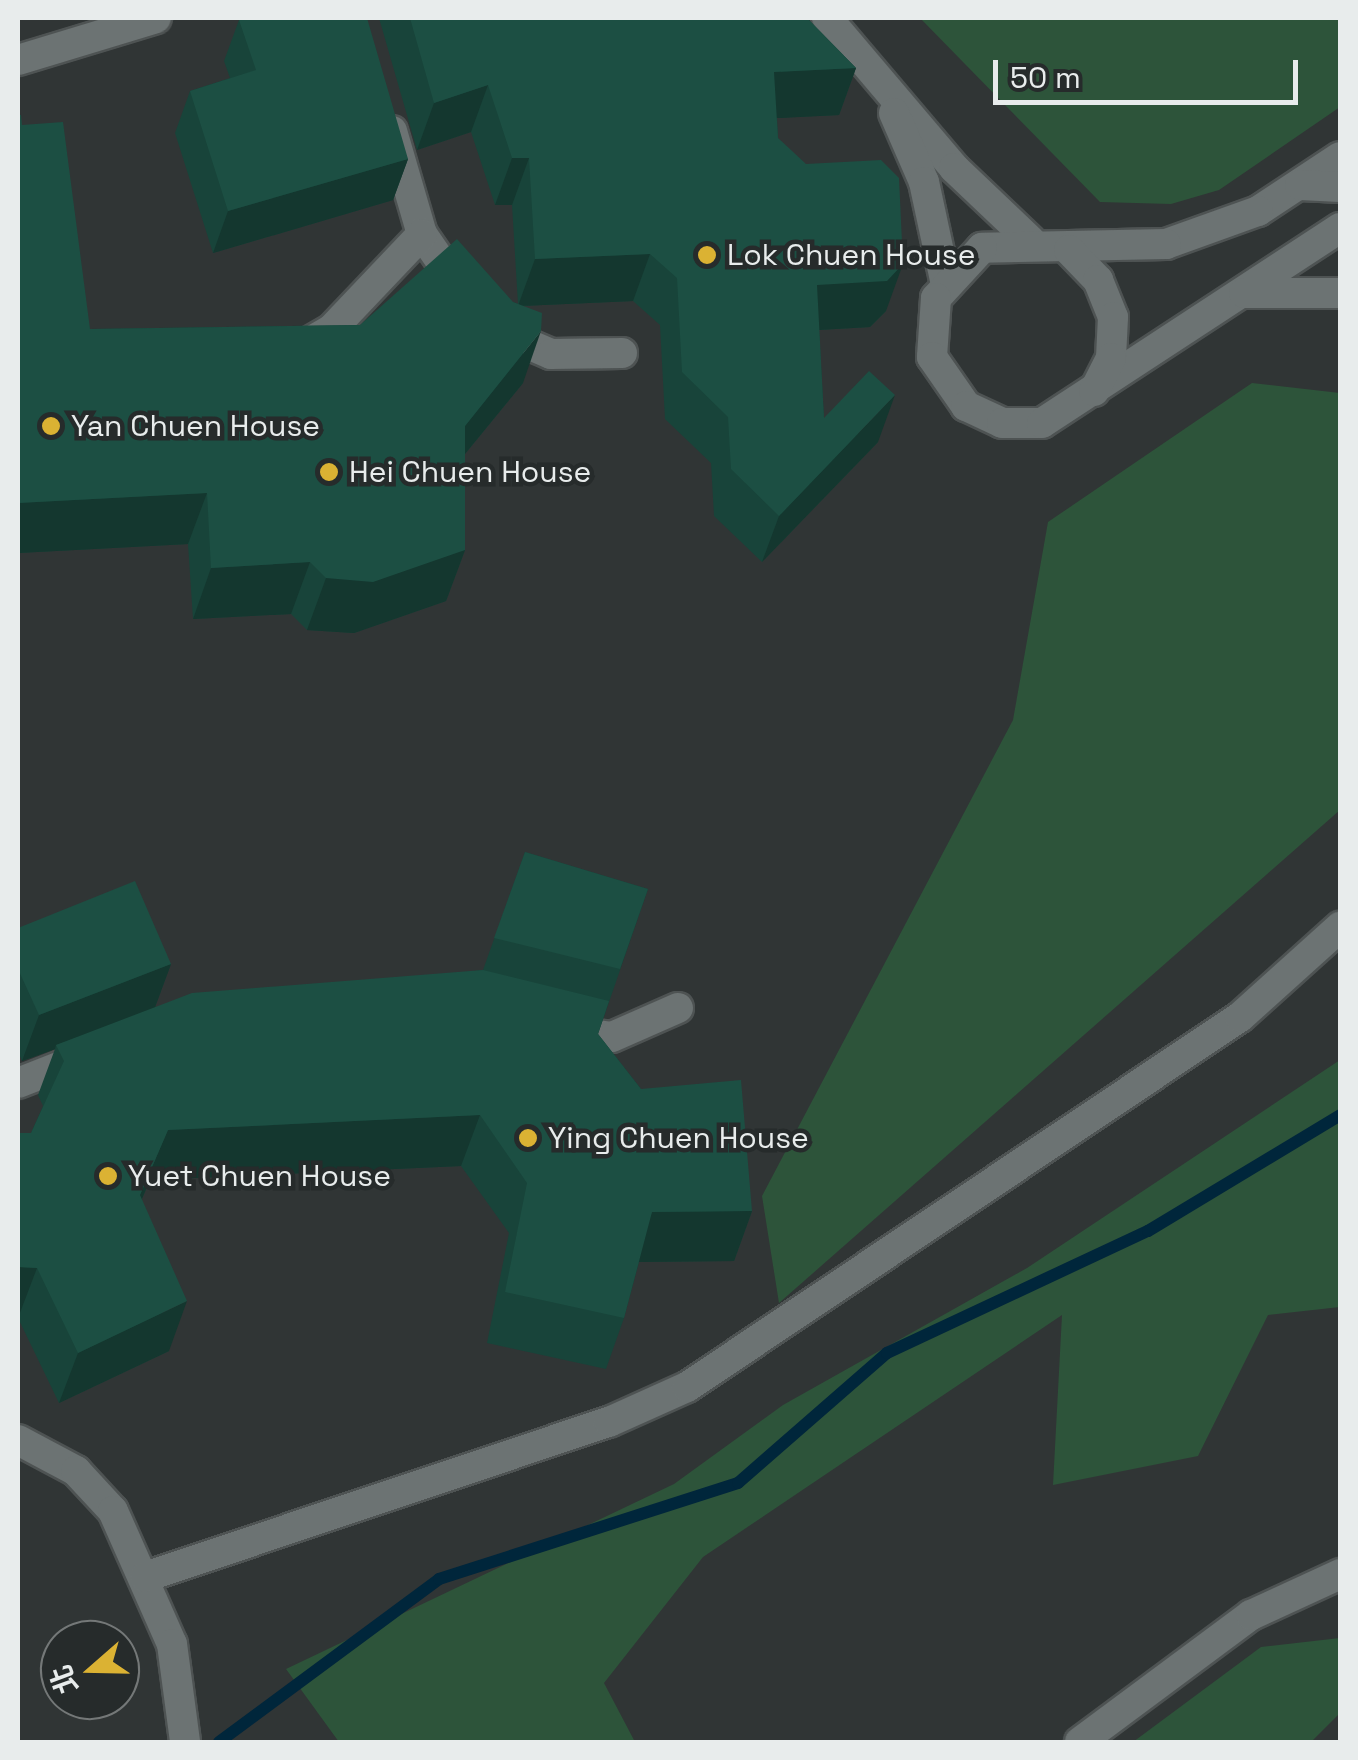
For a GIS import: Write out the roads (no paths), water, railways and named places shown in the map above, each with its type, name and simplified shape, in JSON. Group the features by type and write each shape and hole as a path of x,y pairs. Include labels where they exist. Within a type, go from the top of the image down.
{"street":[{"path":"18,60 156,18"},
{"path":"827,18 1030,240"},
{"path":"882,82 924,182 946,280"},
{"path":"386,108 422,234 508,340 551,354 622,353"},
{"path":"1340,157 1300,185 1214,230 1068,250 1030,240 982,248 946,280 931,317 932,357 966,406 1022,426 1061,416 1340,228"},
{"path":"1300,185 1340,187"},
{"path":"265,357 331,330 422,234"},
{"path":"1068,250 1098,280 1113,317 1111,358 1092,393"},
{"path":"1244,293 1340,293"},
{"path":"145,1577 609,1422 687,1386 1240,1017 1340,927"},
{"path":"539,1024 612,1038 678,1008"},
{"path":"18,1083 121,1042"},
{"path":"18,1440 95,1489 145,1577 172,1644 185,1742"},
{"path":"1080,1742 1251,1616 1340,1574"}],"waterway":[{"path":"219,1742 439,1579 738,1483 887,1353 1148,1231 1340,1115"}],"place":[{"name":"Lok Chuen House","path":"707,255"},
{"name":"Yan Chuen House","path":"51,426"},
{"name":"Hei Chuen House","path":"329,472"},
{"name":"Ying Chuen House","path":"528,1138"},
{"name":"Yuet Chuen House","path":"108,1176"}]}
